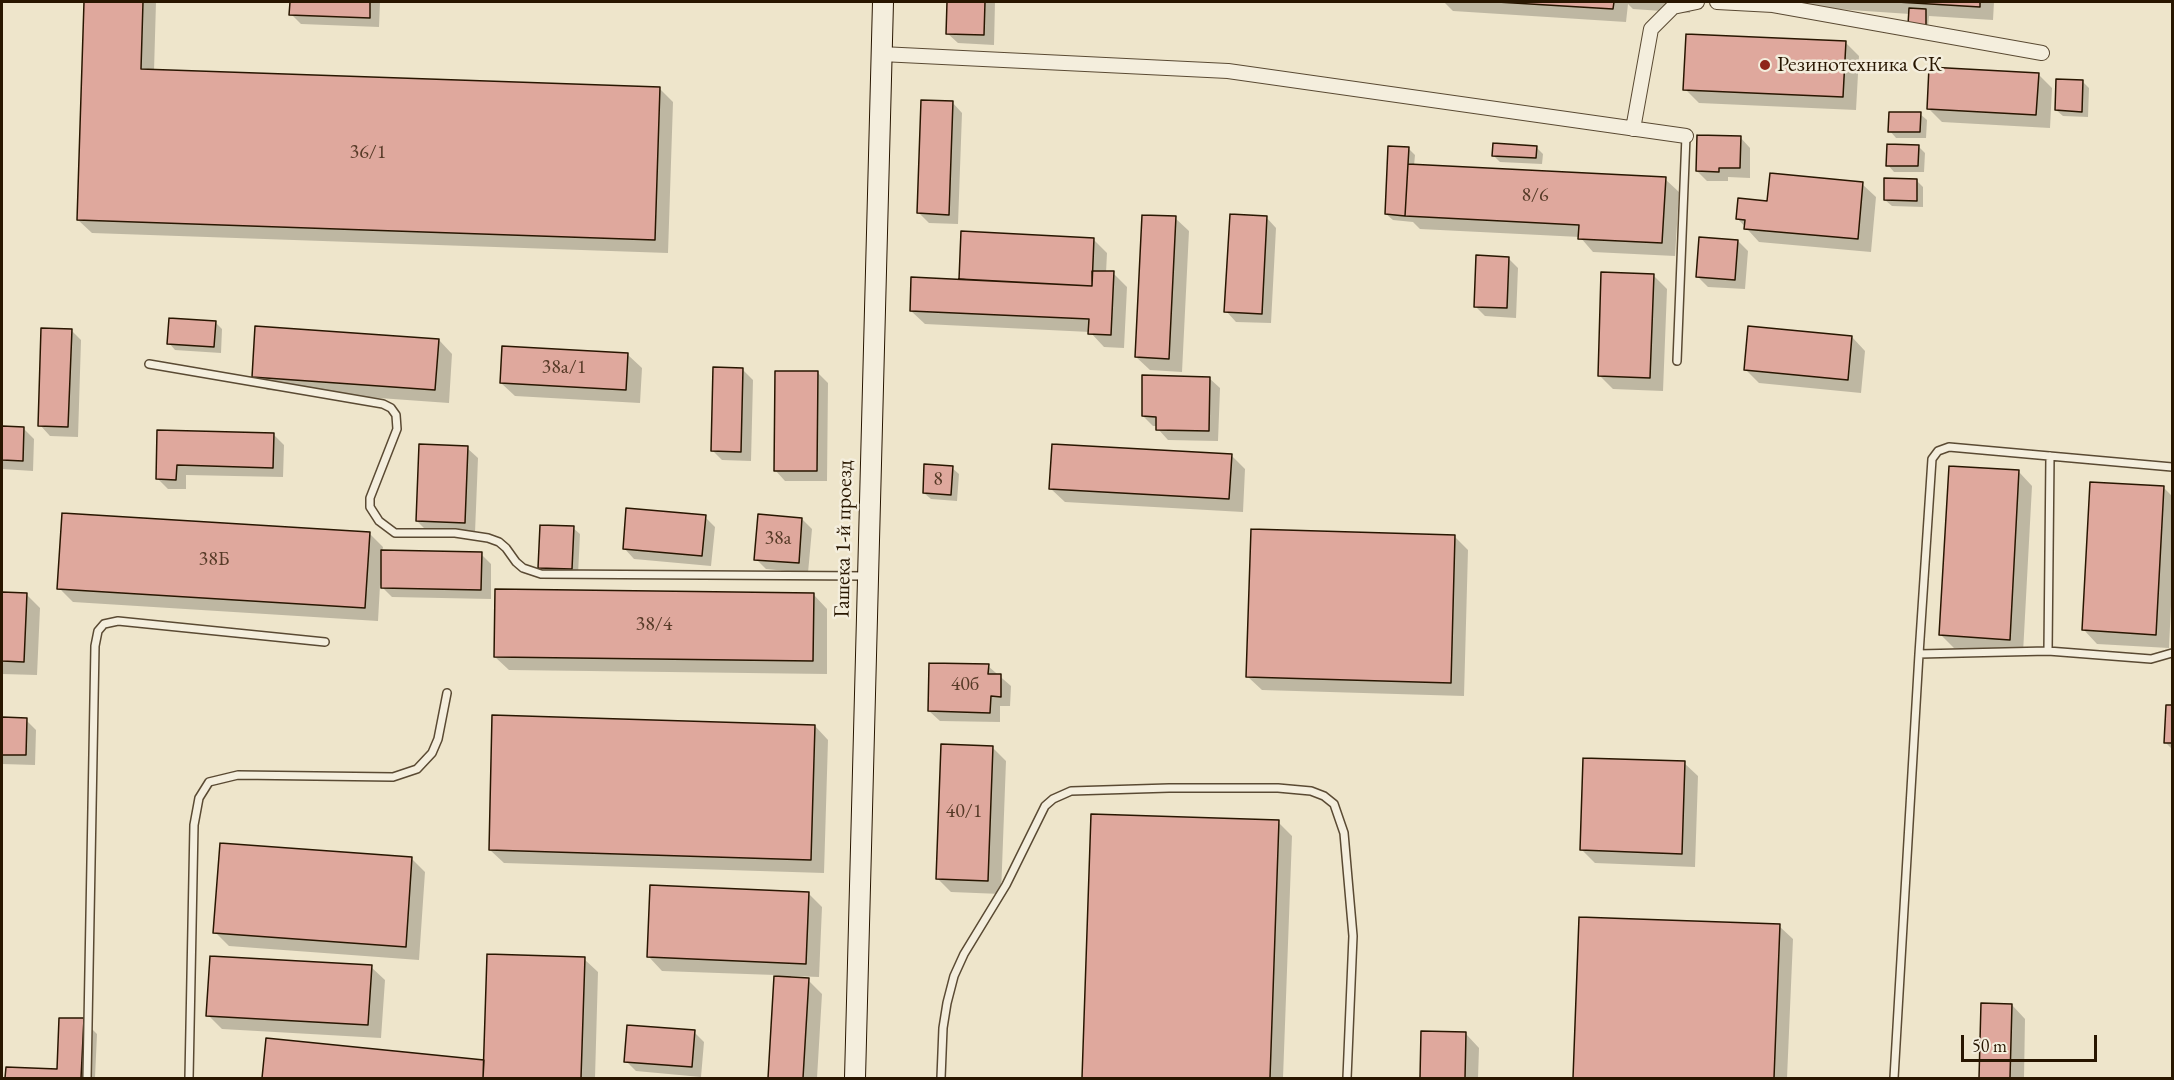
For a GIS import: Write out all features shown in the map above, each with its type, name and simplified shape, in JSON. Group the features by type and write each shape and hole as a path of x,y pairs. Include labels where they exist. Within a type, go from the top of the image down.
{"main road":[{"name":"Гашека 1-й проезд","path":"855,1078 883,2"}],"street":[{"path":"1633,129 1651,29 1673,7 1697,2"},
{"path":"1717,2 1773,5 2042,53"},
{"path":"881,54 1228,72 1686,136"}],"lane":[{"path":"1677,361 1686,136"},
{"path":"149,364 383,404 391,408 396,415 397,429 370,498 370,507 379,521 395,533 455,533 488,538 499,542 506,548 522,568 541,574 867,576"},
{"path":"1894,1078 1932,459 1938,451 1949,447 2172,466"},
{"path":"2048,651 2050,456"},
{"path":"87,1078 95,646 98,631 104,624 118,621 325,642"},
{"path":"1919,654 2048,651 2151,659 2172,653"},
{"path":"189,1078 194,825 199,798 209,782 238,775 393,777 417,769 432,753 438,739 447,693"},
{"path":"941,1078 943,1028 954,976 964,954 1006,885 1045,806 1062,793 1071,791 1169,788 1278,788 1311,791 1324,796 1334,804 1344,833 1353,936 1347,1078"}],"building":[{"path":"84,2 143,2 141,69 660,87 655,240 77,220"},
{"path":"290,2 370,2 370,18 289,15"},
{"path":"947,2 985,2 984,35 946,34"},
{"path":"1497,2 1614,2 1613,9"},
{"path":"1897,2 1980,2 1980,7"},
{"path":"1909,8 1926,9 1926,26 1908,25"},
{"name":"Резинотехника СК","path":"1686,34 1846,41 1843,97 1683,90"},
{"path":"1929,67 2039,73 2036,115 1927,109"},
{"path":"2056,79 2083,80 2082,112 2055,110"},
{"path":"921,100 953,101 949,215 917,213"},
{"path":"1889,112 1921,112 1920,132 1888,132"},
{"path":"1697,135 1741,136 1740,168 1719,168 1719,172 1696,171"},
{"path":"1493,143 1537,146 1536,158 1492,156"},
{"path":"1887,144 1919,145 1918,166 1886,166"},
{"path":"1388,146 1409,147 1405,216 1385,214"},
{"path":"1408,164 1666,177 1662,243 1578,239 1579,225 1405,216"},
{"path":"1770,173 1863,182 1858,239 1744,229 1745,220 1736,219 1738,198 1767,201"},
{"path":"1884,178 1917,179 1917,201 1884,200"},
{"path":"1230,214 1267,216 1262,314 1224,312"},
{"path":"1142,215 1176,216 1169,359 1135,357"},
{"path":"961,231 1094,238 1092,286 959,279"},
{"path":"1699,237 1738,240 1735,280 1696,277"},
{"path":"1476,255 1509,257 1507,308 1474,307"},
{"path":"1092,271 1114,271 1111,335 1088,334 1089,319 910,311 911,277 1092,286"},
{"path":"1601,272 1654,274 1650,378 1598,376"},
{"path":"169,318 216,321 214,347 167,344"},
{"path":"255,326 439,339 435,390 252,377"},
{"path":"1748,326 1852,336 1848,380 1744,370"},
{"path":"41,328 72,329 68,427 38,426"},
{"path":"502,346 628,353 626,390 500,383"},
{"path":"713,367 743,368 741,452 711,451"},
{"path":"775,371 818,371 817,471 774,471"},
{"path":"1142,375 1210,377 1209,431 1156,430 1156,417 1142,416"},
{"path":"2,426 24,427 23,461 2,460"},
{"path":"157,430 274,433 273,468 177,465 176,480 156,479"},
{"path":"419,444 468,446 465,523 416,521"},
{"path":"1052,444 1232,454 1229,499 1049,489"},
{"path":"924,464 953,466 951,495 923,493"},
{"path":"1949,466 2019,470 2010,640 1939,635"},
{"path":"2090,482 2164,486 2156,635 2082,630"},
{"path":"626,508 706,515 702,556 623,549"},
{"path":"62,513 370,532 365,608 57,589"},
{"path":"758,514 802,518 799,563 754,560"},
{"path":"540,525 574,526 572,569 538,568"},
{"path":"1251,529 1455,535 1451,683 1246,677"},
{"path":"381,550 482,552 481,590 381,588"},
{"path":"495,589 814,593 813,661 494,657"},
{"path":"2,592 27,593 24,662 2,661"},
{"path":"929,663 989,664 988,674 1001,674 1001,697 991,696 990,713 928,711"},
{"path":"2166,705 2172,705 2172,743 2164,743"},
{"path":"492,715 815,725 811,860 489,850"},
{"path":"2,717 27,718 26,755 2,755"},
{"path":"941,744 993,746 988,881 936,879"},
{"path":"1583,758 1685,761 1682,854 1580,850"},
{"path":"1091,814 1279,820 1270,1078 1082,1078"},
{"path":"220,843 412,857 406,947 213,933"},
{"path":"650,885 809,892 806,964 647,957"},
{"path":"1579,917 1780,924 1774,1078 1573,1078"},
{"path":"487,954 585,957 581,1078 483,1078"},
{"path":"210,956 372,965 368,1025 206,1016"},
{"path":"774,976 809,978 803,1078 768,1078"},
{"path":"1981,1003 2012,1004 2010,1078 1979,1078"},
{"path":"59,1018 84,1018 81,1078 5,1078 6,1067 57,1069"},
{"path":"627,1025 695,1030 692,1067 624,1062"},
{"path":"1421,1031 1466,1032 1465,1078 1420,1078"},
{"path":"266,1038 484,1060 483,1078 262,1078"}],"place":[{"name":"Резинотехника СК","path":"1765,65"}]}
